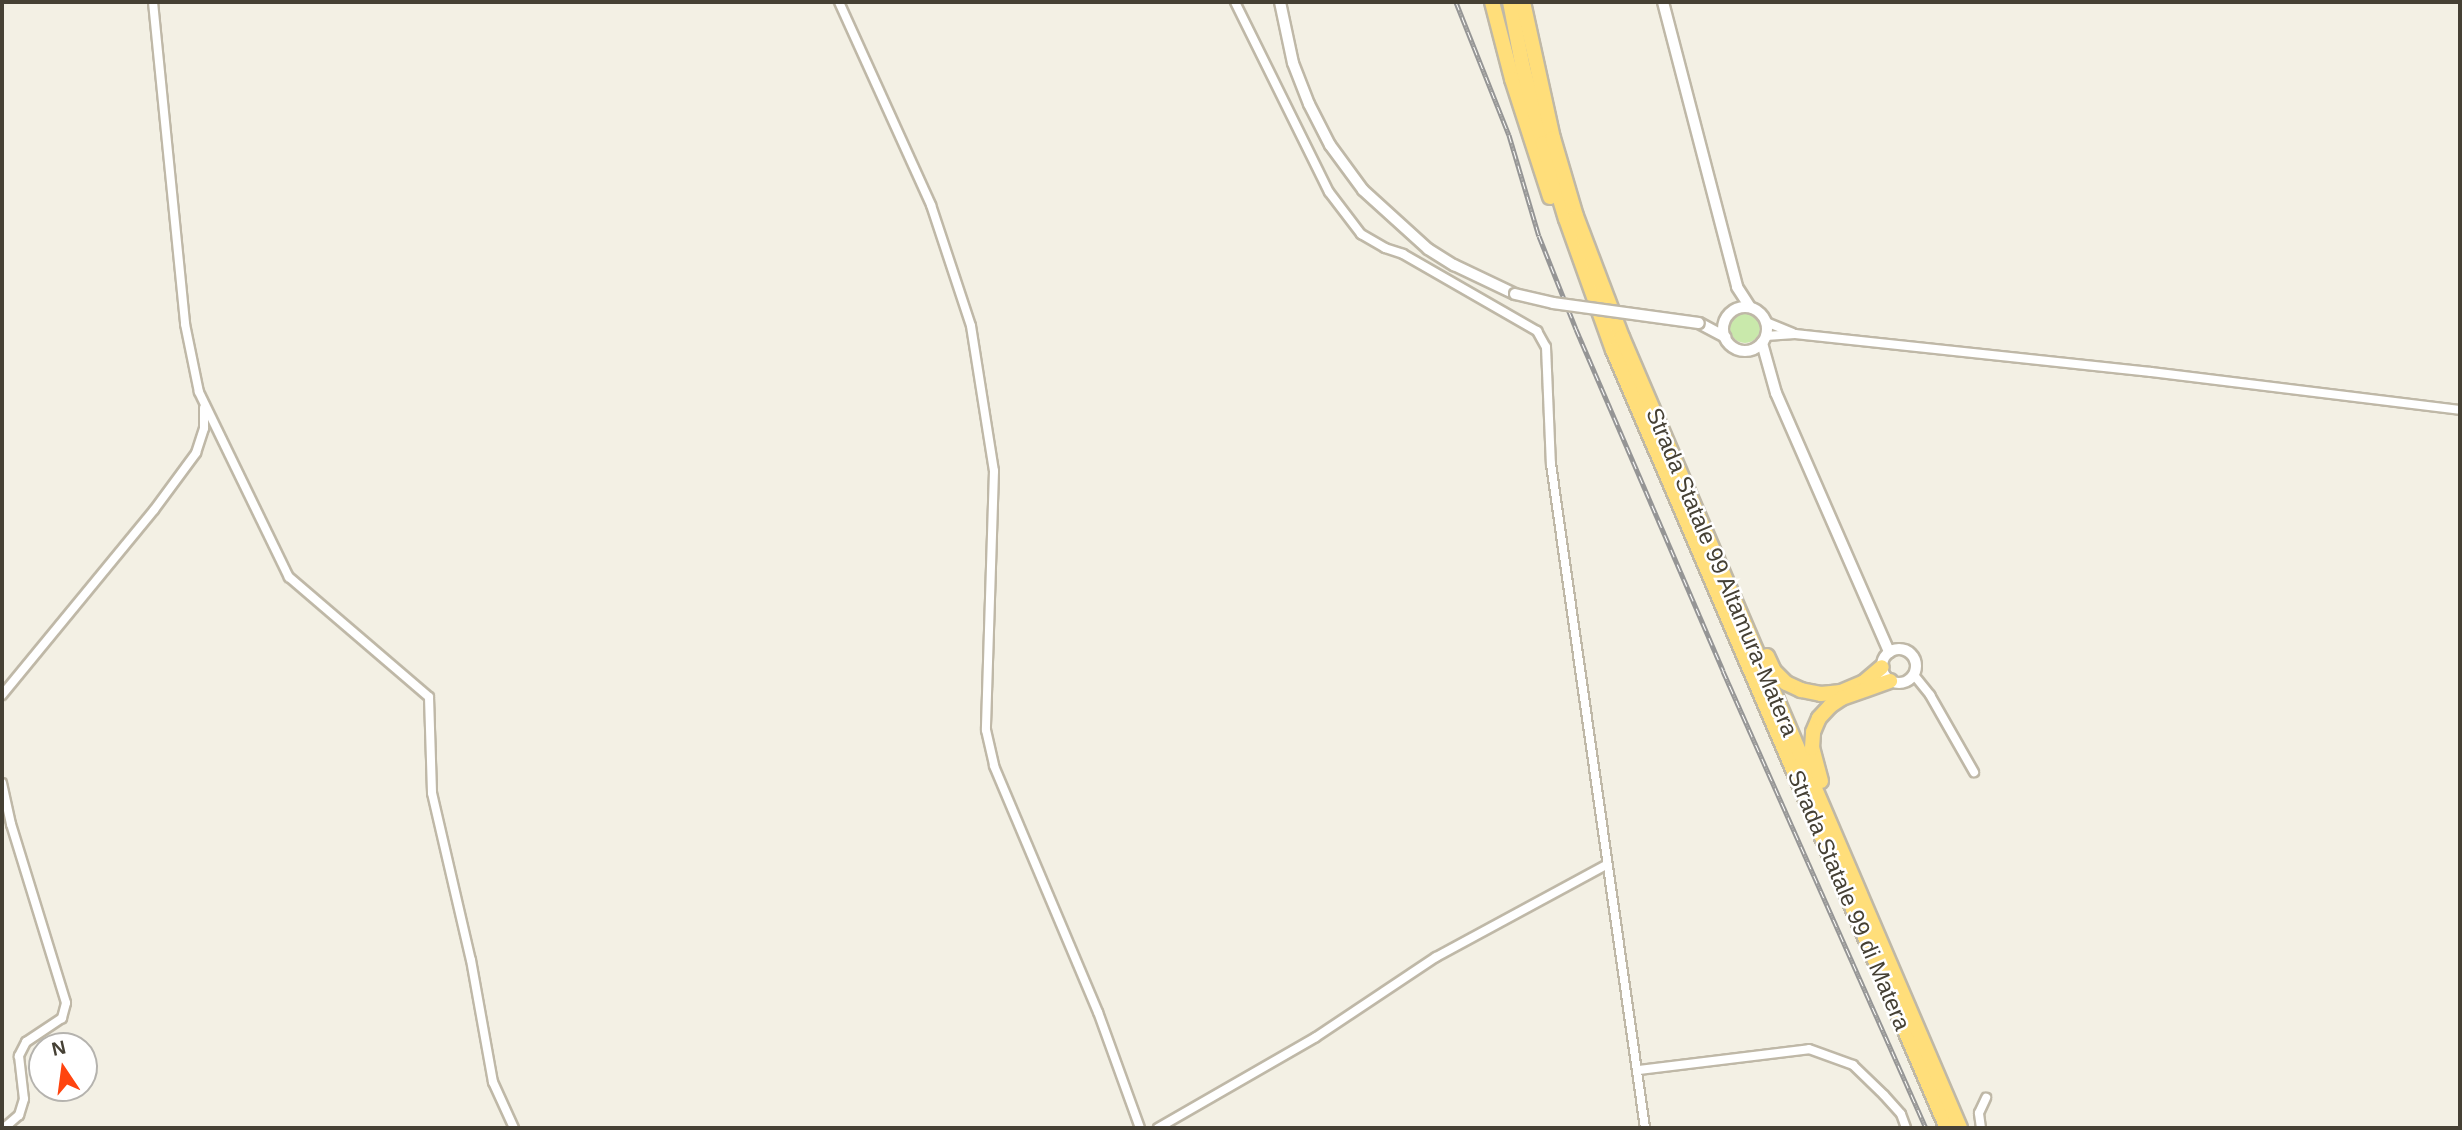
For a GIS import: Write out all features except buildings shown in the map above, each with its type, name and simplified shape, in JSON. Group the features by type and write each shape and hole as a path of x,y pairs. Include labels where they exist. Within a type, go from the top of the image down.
{"highway":[{"path":"1492,2 1512,79 1544,180 1573,261 1613,350"},
{"name":"Strada Statale 99 di Matera","path":"1510,2 1523,68 1543,143 1566,219 1613,350 1947,1128"},
{"name":"Strada Statale 99 Altamura-Matera","path":"1523,2 1538,76 1576,216 1622,337 1960,1128"},
{"path":"1682,477 1730,571 1774,671 1786,683 1801,690 1821,694 1841,692 1864,682 1882,667"},
{"path":"1890,681 1867,688 1830,706 1813,733 1812,748 1821,781 1903,981 1921,1037"}],"street":[{"path":"153,2 185,324 199,392 289,577 429,697 432,793 471,960 493,1082 514,1128"},
{"path":"839,2 932,205 971,326 994,471 986,694 986,730 994,766 1098,1012 1140,1128"},
{"path":"1235,2 1329,192 1361,234 1385,248 1403,254 1537,331 1546,347 1551,464 1606,865 1639,1070 1645,1128"},
{"path":"1280,2 1293,63 1309,104 1330,145 1363,190 1428,249 1454,265 1515,294 1553,303 1699,323 1725,337 1734,348 1748,351 1767,370"},
{"path":"1663,2 1737,287 1750,307 1760,312 1766,322 1796,334 2137,370 2460,410"},
{"path":"1725,337 1737,287"},
{"path":"1699,323 1750,307"},
{"path":"1766,322 1764,340 1767,370 1889,652 1882,667 1890,681 1906,682 1914,675 1916,664 1911,654 1900,649 1889,652"},
{"path":"1748,351 1764,340 1796,334"},
{"path":"2,695 154,510 196,453 204,428 204,404"},
{"path":"1914,675 1930,695 1974,772"},
{"path":"2,783 11,824 66,1003 62,1018 26,1042 19,1056 24,1099 19,1115 4,1128"},
{"path":"1158,1128 1316,1037 1436,957 1606,865"},
{"path":"1639,1070 1809,1049 1853,1066 1884,1095 1900,1114 1906,1128"},
{"path":"1981,1128 1979,1113 1986,1098"}],"green space":[{"path":"1745,313 1756,317 1760,328 1756,339 1745,343 1734,339 1730,328 1734,317"}],"railway":[{"path":"1456,2 1509,135 1539,236 1576,329 1723,671 1926,1128"}]}
